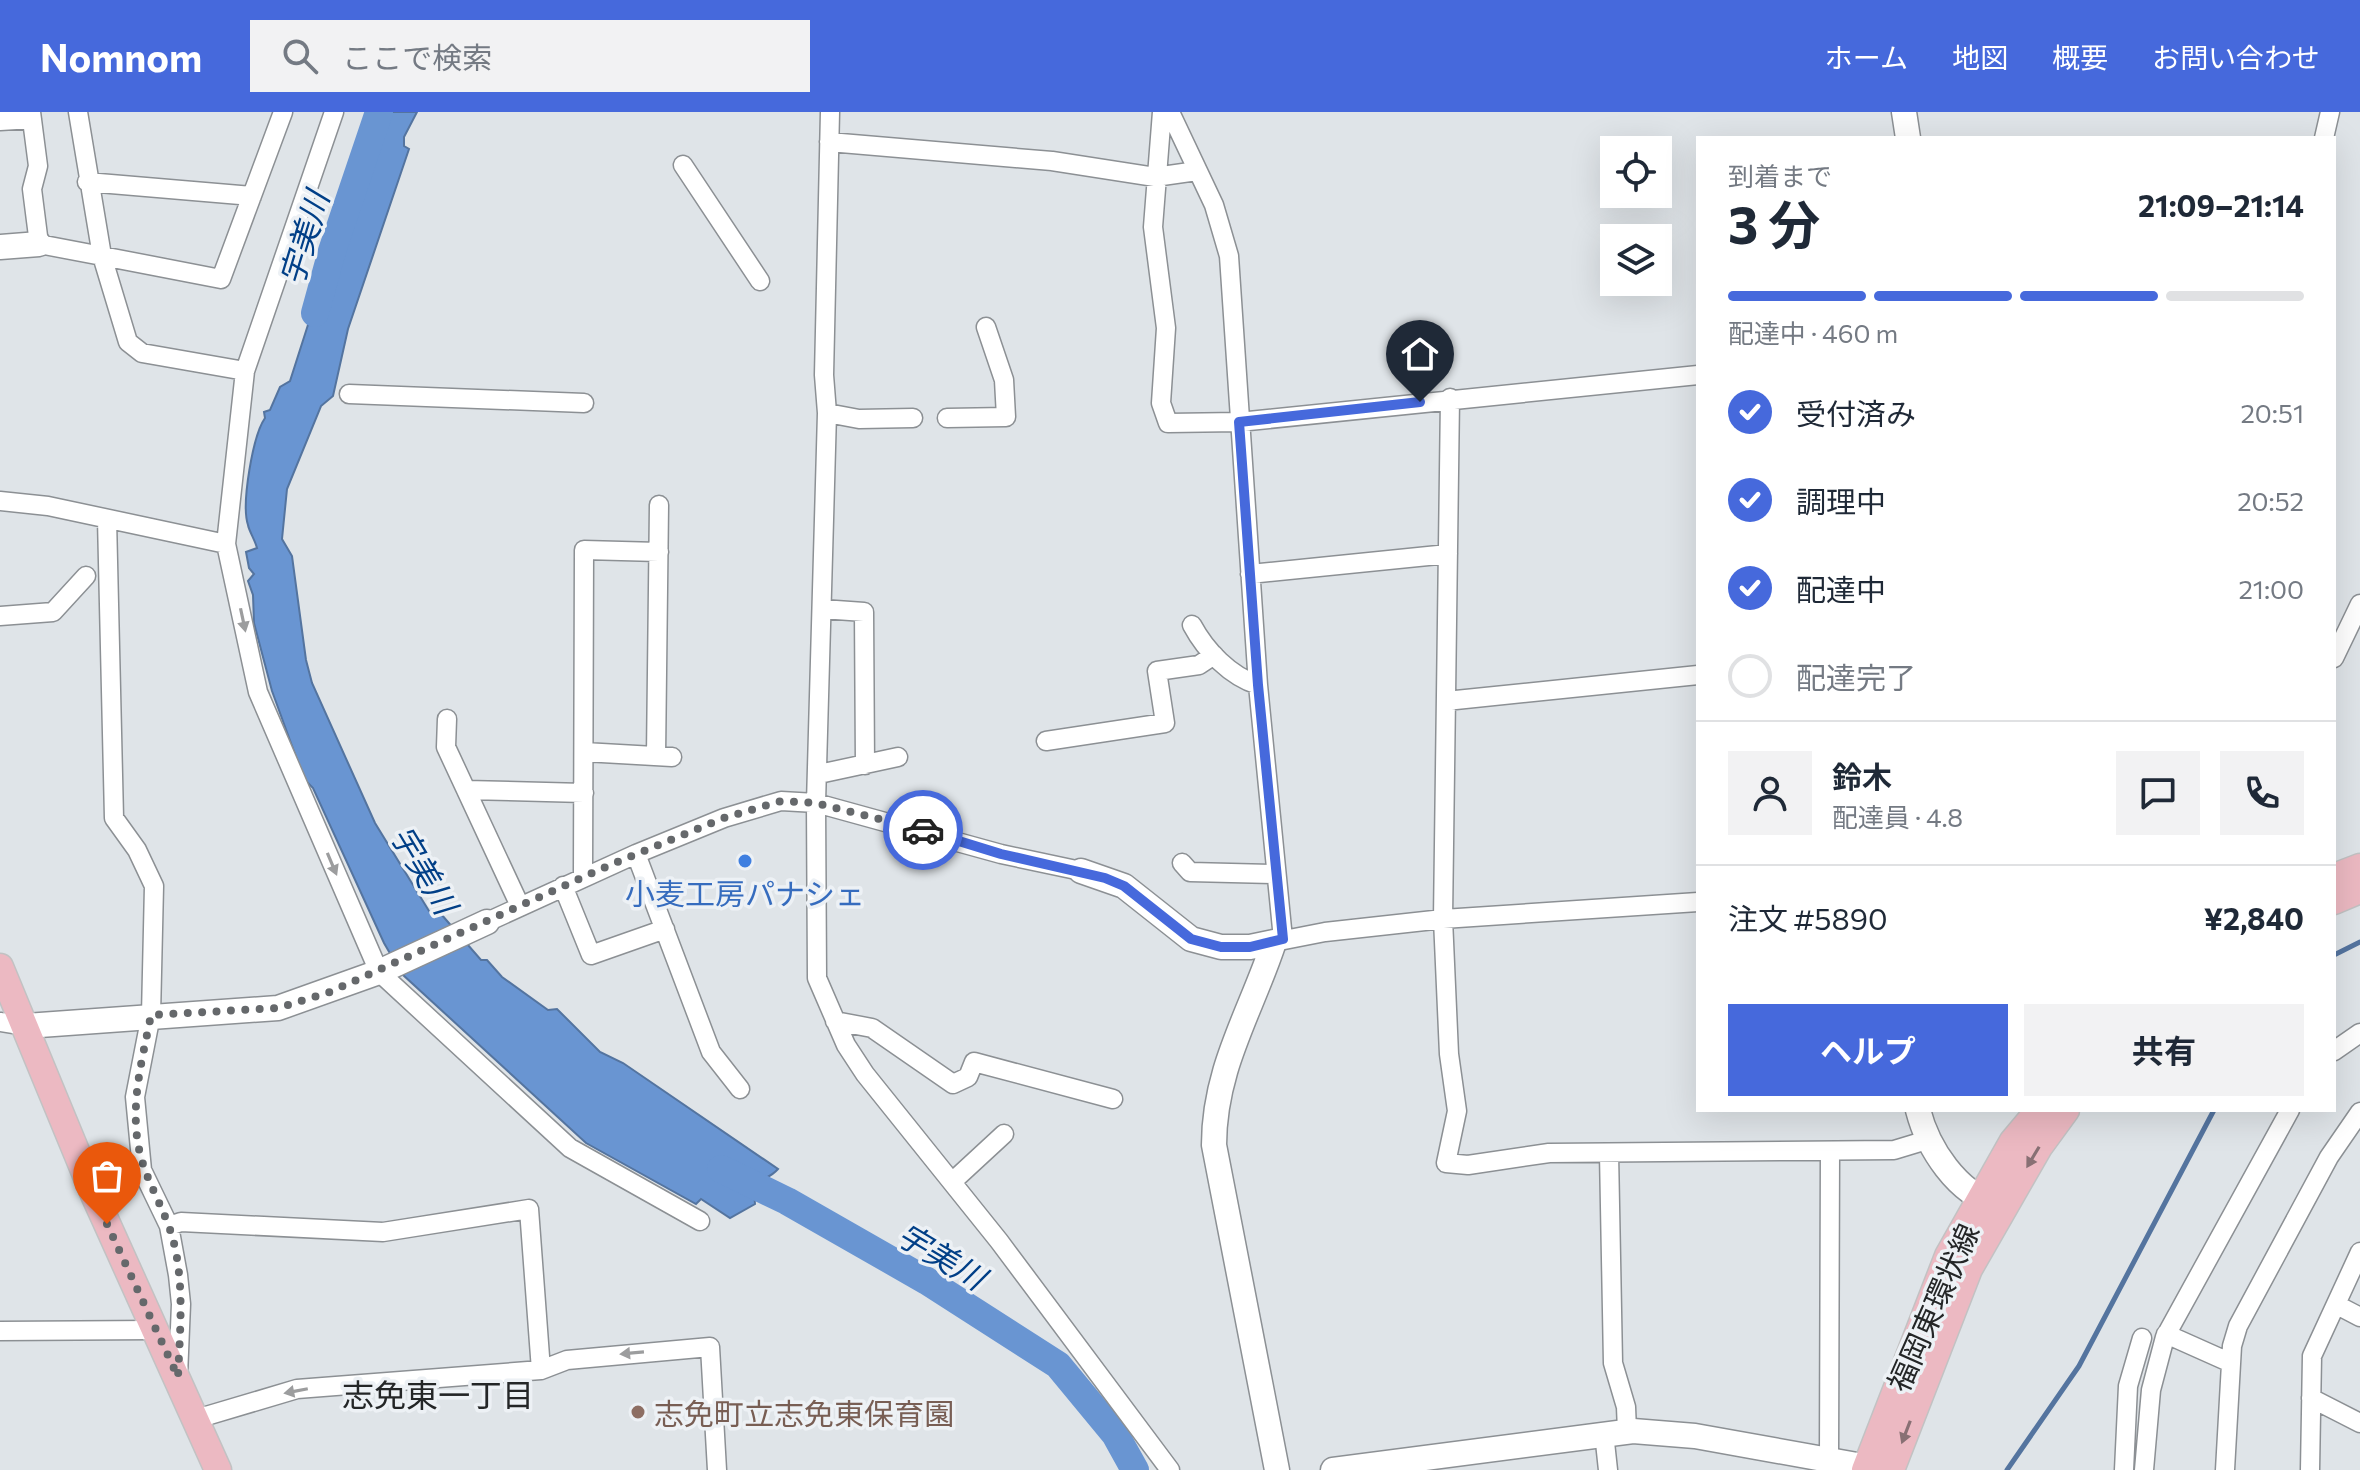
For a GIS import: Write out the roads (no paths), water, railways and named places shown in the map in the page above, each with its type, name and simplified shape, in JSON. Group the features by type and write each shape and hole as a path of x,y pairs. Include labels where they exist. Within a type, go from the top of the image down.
{"main road":[{"path":"2336,876 2360,867"},
{"path":"2336,900 2360,890"},
{"path":"0,967 13,1024 178,1377 218,1470"},
{"name":"福岡東環状線","path":"1992,1204 2013,1141 2037,1112"},
{"name":"福岡東環状線","path":"1877,1469 1948,1256 2064,1112"}],"street":[{"path":"78,112 87,182 102,256 128,342 142,353 245,371"},
{"path":"0,247 39,244 221,279 283,112"},
{"path":"334,112 245,371 226,544 258,692 389,968 570,1148 700,1221"},
{"path":"830,112 824,375 827,413 816,803 817,978 835,1021 865,1074 952,1182 1170,1470"},
{"path":"1162,112 1153,227 1166,328 1161,403 1168,423 1239,422 1696,375"},
{"path":"1170,112 1214,205 1229,256 1258,685 1276,874 1278,941 1220,1080 1214,1121 1220,1175 1277,1470"},
{"path":"1904,112 1908,136"},
{"path":"2324,136 2330,112"},
{"path":"0,121 31,116 38,166 32,189 39,244"},
{"path":"829,142 1052,161 1155,177 1197,171"},
{"path":"683,165 760,281"},
{"path":"87,182 252,196"},
{"path":"947,418 1006,417 1004,380 986,327"},
{"path":"349,394 584,403"},
{"path":"1450,398 1443,919 1449,1054 1457,1111 1446,1163 1468,1165 1549,1153 1894,1150 1927,1140"},
{"path":"827,413 859,419 913,418"},
{"path":"0,501 15,501 226,544"},
{"path":"584,752 664,756 659,505"},
{"path":"107,519 114,818 137,850 154,886 151,1015 135,1097 137,1135 142,1170 169,1226 181,1304 178,1377"},
{"path":"583,876 584,550 659,552"},
{"path":"1250,574 1448,554"},
{"path":"0,616 53,612 86,576"},
{"path":"2336,654 2360,604"},
{"path":"822,609 864,612 865,765"},
{"path":"1192,625 1214,655 1244,680 1258,685"},
{"path":"1046,741 1165,723 1157,671 1199,665 1214,655"},
{"path":"1446,701 1696,675"},
{"path":"447,719 446,747 520,906"},
{"path":"819,774 898,757"},
{"path":"466,790 584,793"},
{"path":"13,1024 278,1008 389,968 636,854 754,808 781,801 816,803 1001,854 1081,871 1124,886 1191,939 1221,947 1250,947 1443,919 1696,902"},
{"path":"636,854 711,1052 740,1089"},
{"path":"1182,863 1190,872 1276,874"},
{"path":"563,886 591,955 665,929"},
{"path":"835,1021 872,1028 953,1084 968,1077 974,1062 1113,1099"},
{"path":"2336,1050 2360,1033"},
{"path":"1919,1112 1927,1140 1946,1168 1992,1204"},
{"path":"2144,1470 2151,1390 2166,1334 2289,1112"},
{"path":"2225,1470 2231,1363 2238,1326 2329,1157 2352,1138 2360,1112"},
{"path":"952,1182 1004,1134"},
{"path":"1829,1459 1830,1151"},
{"path":"1608,1470 1616,1432 1626,1407 1613,1363 1609,1153"},
{"path":"169,1226 181,1222 383,1232 529,1209 541,1370"},
{"path":"2310,1470 2312,1356 2360,1252"},
{"path":"2337,1305 2360,1317"},
{"path":"0,1331 155,1330"},
{"path":"2166,1334 2231,1363"},
{"path":"2124,1470 2128,1386 2142,1338"},
{"path":"196,1419 297,1389 541,1370 567,1360 710,1347 717,1470"},
{"path":"2311,1398 2360,1423"},
{"path":"1333,1470 1616,1432 1695,1436 1877,1469"}],"water":[{"path":"389,112 417,112 404,137 404,146 409,149 348,329 333,396 321,406 287,489 282,539 292,556 312,683 375,823 429,911 441,914 481,960 487,960 502,977 548,1010 557,1009 600,1052 623,1063 778,1169 758,1184 755,1204 730,1218 701,1199 696,1204 586,1143 402,974 384,943 313,788 304,779 272,691 254,623 253,595 248,581 254,574 249,568 246,552 257,548 246,515 253,454 265,418 264,412 270,410 280,387 290,381 314,306"}],"waterway":[{"name":"宇美川","path":"315,313 332,251 379,112"},
{"path":"2336,954 2360,942"},
{"path":"2007,1470 2079,1366 2213,1112"},
{"name":"宇美川","path":"721,1169 787,1201 927,1281 1058,1365 1115,1434 1135,1470"}],"place":[{"name":"小麦工房パナシェ","path":"745,861"},
{"name":"志免町立志免東保育園","path":"638,1412"}],"district":[{"name":"志免東一丁目","path":"438,1394"}]}
